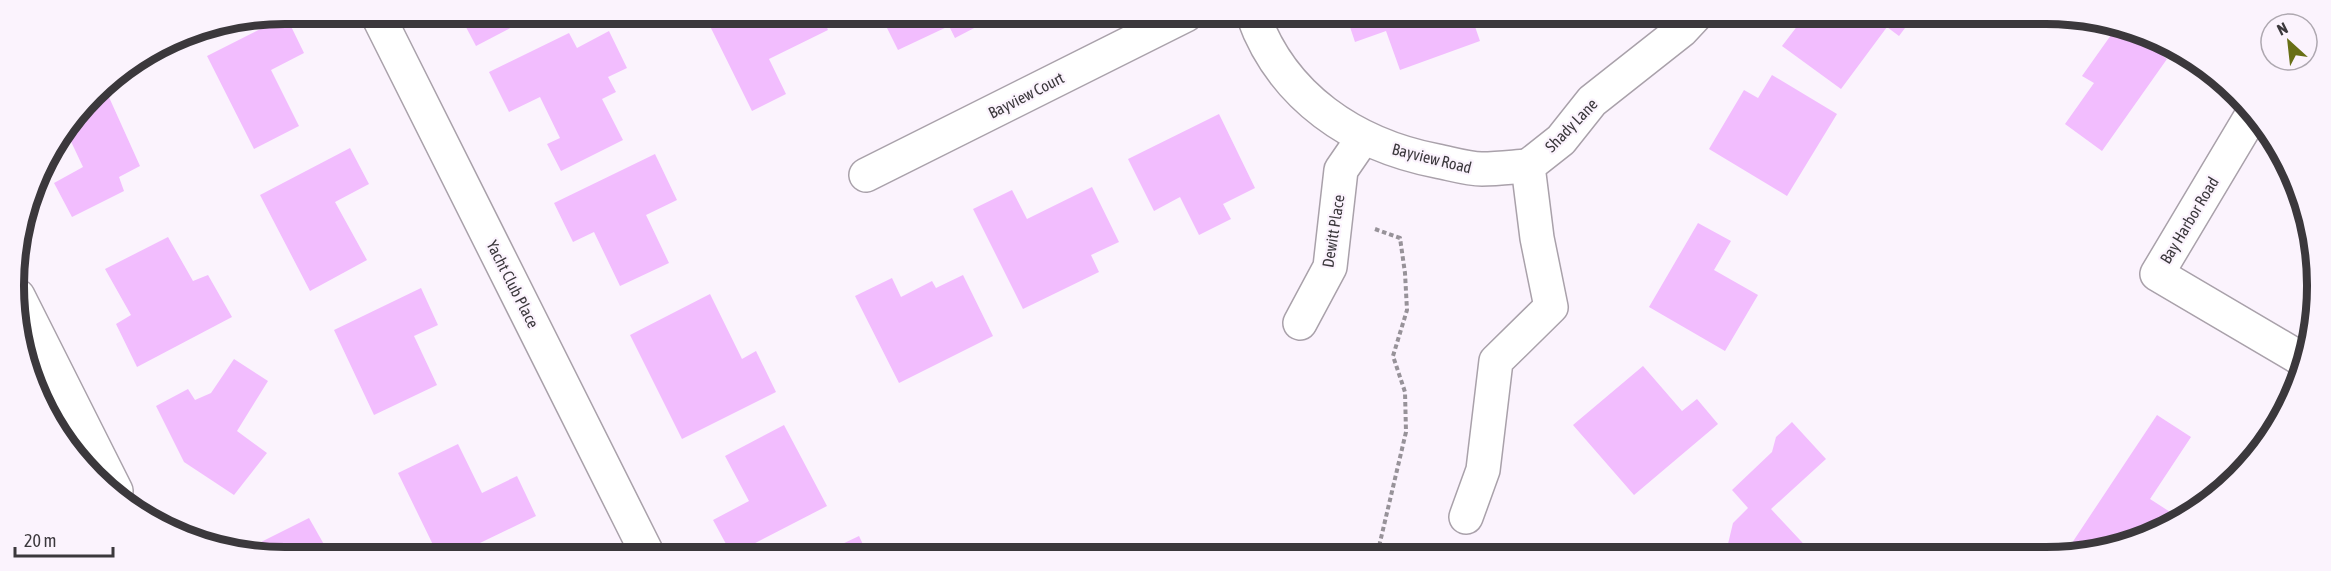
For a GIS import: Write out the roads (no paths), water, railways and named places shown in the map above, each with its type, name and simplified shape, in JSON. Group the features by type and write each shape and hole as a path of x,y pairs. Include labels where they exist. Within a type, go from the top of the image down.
{"street":[{"name":"Yacht Club Place","path":"382,24 640,547"},
{"name":"Bayview Court","path":"866,175 1168,24"},
{"name":"Bayview Road","path":"1257,24 1270,54 1301,94 1327,116 1363,138 1414,157 1480,169 1528,166"},
{"name":"Shady Lane","path":"1528,166 1561,140 1592,102 1688,24"},
{"name":"Bay Harbor Road","path":"2248,120 2157,274 2297,356"},
{"name":"Dewitt Place","path":"1300,323 1330,267 1341,170 1363,138"},
{"path":"1466,517 1483,470 1496,361 1551,308 1537,238 1528,166"},
{"path":"25,311 110,479"}]}
